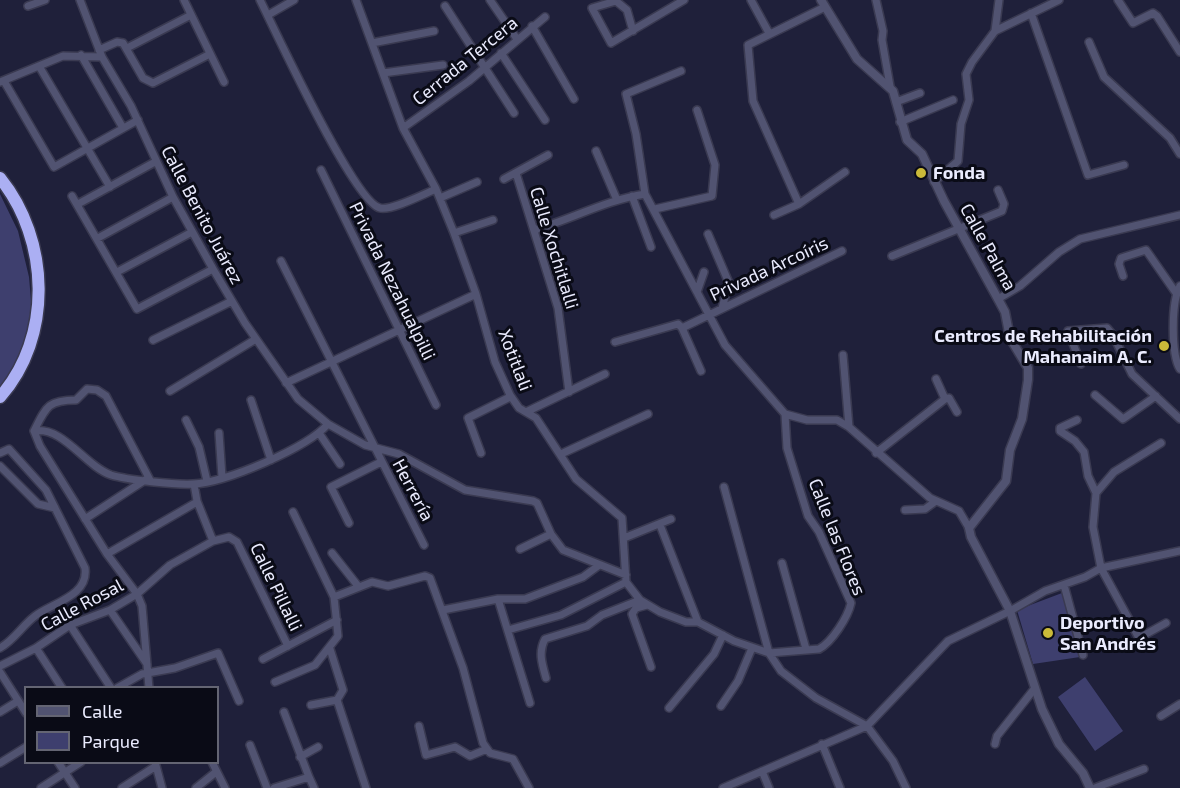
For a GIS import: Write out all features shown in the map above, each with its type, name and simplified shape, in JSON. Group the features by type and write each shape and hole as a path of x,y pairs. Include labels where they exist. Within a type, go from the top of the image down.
{"highway":[{"path":"0,178 15,201 29,232 36,260 39,300 27,357 0,397"}],"street":[{"path":"28,6 45,0"},
{"name":"Calle Benito Juárez","path":"80,0 101,53 138,120 155,162 173,197 256,339 306,408 328,424 375,450"},
{"path":"184,0 224,82"},
{"path":"260,0 312,105 357,186 369,201 379,208 384,208 436,189"},
{"path":"268,15 294,0"},
{"path":"356,0 404,128"},
{"path":"490,0 516,39"},
{"path":"633,30 630,16 622,4 609,1 592,8 611,43 684,0"},
{"path":"751,0 769,33"},
{"path":"876,0 883,31 882,40 890,86"},
{"path":"995,31 999,0"},
{"path":"934,182 951,170 958,161 961,124 969,100 966,74 972,62 995,31 1059,0"},
{"path":"1118,0 1133,23 1153,13 1157,16 1180,52"},
{"path":"799,204 753,101 748,45 823,4 857,60 890,86"},
{"path":"445,6 514,113"},
{"path":"1030,13 1088,175 1124,165"},
{"path":"127,48 191,15"},
{"name":"Cerrada Tercera","path":"404,128 485,68 545,16"},
{"path":"532,26 574,99"},
{"path":"372,43 434,31"},
{"path":"1172,38 1180,34"},
{"path":"138,120 54,167 2,81 63,56 101,53 117,42 127,48 148,82 153,83 210,54"},
{"path":"1089,42 1104,77 1170,138 1180,154"},
{"path":"501,53 545,120"},
{"path":"81,55 123,128"},
{"path":"383,73 444,65"},
{"path":"39,66 110,187"},
{"path":"681,72 626,94 636,134 645,194 655,209 725,345 785,414 807,420 837,420 849,427 876,453 936,501 959,511 1010,611 1035,688 1059,744 1083,773 1090,788"},
{"name":"Calle Palma","path":"890,86 907,141 922,154 934,182 999,299 1005,312 1010,338 1028,368 1022,418 1010,450 1006,481 969,528"},
{"path":"896,102 920,93"},
{"path":"900,122 953,100"},
{"path":"655,209 712,196 715,165 697,110"},
{"name":"Xotitlali","path":"404,128 436,189 454,233 476,294 495,362 510,397 536,418 583,486 622,518 626,578"},
{"path":"596,151 617,200"},
{"path":"504,179 548,154"},
{"path":"78,204 155,162"},
{"name":"Privada Nezahualpilli","path":"321,170 436,405"},
{"path":"774,215 799,204 845,172"},
{"name":"Calle Xochitlalli","path":"516,173 558,308 568,392"},
{"path":"440,198 477,182"},
{"path":"892,256 961,230 1002,211 1004,204 998,190"},
{"path":"534,230 617,200 645,194"},
{"path":"72,196 137,309 213,269"},
{"path":"632,196 651,247"},
{"path":"98,238 173,197"},
{"path":"999,299 1020,286 1059,252 1080,239 1180,214"},
{"path":"454,233 493,219"},
{"path":"117,272 192,232"},
{"path":"708,234 729,283 722,308"},
{"path":"1123,276 1119,264 1122,258 1146,250 1178,293 1175,351 1180,369"},
{"name":"Privada Arcoíris","path":"708,315 842,251"},
{"name":"Herrería","path":"281,261 381,462 417,527 424,545"},
{"path":"697,292 704,272"},
{"path":"286,383 399,328 476,294"},
{"path":"153,340 232,301"},
{"path":"682,328 708,315"},
{"path":"615,342 678,324 682,328 701,371"},
{"path":"1081,364 1068,331 1107,328 1113,335 1132,374 1180,418"},
{"path":"170,391 256,339"},
{"path":"843,356 849,427"},
{"path":"526,412 605,374"},
{"path":"936,379 957,412"},
{"path":"148,480 106,396 97,390 87,389 76,400 57,400 46,407 34,431 40,446 107,554 137,594 142,606 149,686"},
{"path":"1095,395 1123,419 1156,396"},
{"path":"481,453 468,418 510,397"},
{"path":"876,453 947,398"},
{"path":"251,400 271,460"},
{"path":"561,454 648,414"},
{"name":"Calle las Flores","path":"769,653 825,646 841,624 851,603 819,532 808,516 787,448 785,414"},
{"path":"186,420 199,447 207,481"},
{"path":"1077,420 1068,422 1060,428 1060,431 1075,441 1084,452 1088,476 1096,493 1093,527 1101,568 1139,638 1166,623"},
{"path":"34,431 49,432 110,475 194,484 271,460 319,433 328,424"},
{"path":"319,433 340,464"},
{"path":"219,434 222,477"},
{"path":"1096,493 1114,472 1161,443"},
{"path":"0,453 9,448 46,490 85,568 84,584 57,606 32,619 0,648"},
{"path":"375,450 399,454 465,490 533,501 540,508 550,534 562,550 626,578 639,600 673,619 698,622 752,648 769,653"},
{"path":"350,523 331,487 381,462"},
{"path":"0,467 38,504 55,508"},
{"path":"86,519 148,480"},
{"path":"194,484 198,502 213,541"},
{"path":"724,487 769,653 781,671 816,698 867,726 893,761 906,788"},
{"path":"904,510 925,509 936,501"},
{"path":"107,554 198,502"},
{"path":"275,682 315,665 330,649 338,636 334,597 293,512"},
{"path":"624,537 671,519"},
{"path":"660,525 698,622"},
{"path":"520,549 550,534"},
{"name":"Calle Pillalli","path":"213,541 229,537 237,542 288,646"},
{"name":"Calle Rosal","path":"0,666 36,648 70,625 110,610 137,594 170,565 213,541"},
{"path":"726,787 867,726 948,641 1045,591 1101,568 1180,551"},
{"path":"332,553 358,586"},
{"path":"782,563 806,650"},
{"path":"443,610 498,599 525,599 583,577 598,566"},
{"path":"334,597 372,582 395,586 428,576 443,610 487,749 494,755 513,759 529,788"},
{"path":"508,630 561,615 626,578"},
{"path":"1064,585 1083,655"},
{"path":"498,599 530,704"},
{"path":"546,678 541,658 541,646 545,639 587,626 602,615 639,600"},
{"path":"647,605 636,608 632,614 651,667"},
{"path":"110,610 148,669"},
{"path":"263,659 337,620"},
{"path":"70,625 110,686"},
{"path":"669,708 714,654 723,635"},
{"path":"36,648 61,686"},
{"path":"721,706 738,681 752,648"},
{"path":"311,705 337,700 344,690 330,649"},
{"path":"119,686 148,669 175,668 218,653 239,701"},
{"path":"0,672 24,710"},
{"path":"995,744 997,736 1035,688"},
{"path":"337,700 366,788"},
{"path":"0,712 18,701"},
{"path":"1161,716 1180,704"},
{"path":"284,712 314,788"},
{"path":"419,726 426,754 455,747 470,756 487,749"},
{"path":"822,744 840,788"},
{"path":"250,745 267,788"},
{"path":"300,757 318,747"},
{"path":"0,763 24,748"},
{"path":"59,764 75,788"},
{"path":"41,788 78,764"},
{"path":"122,788 156,764 162,788"},
{"path":"213,764 225,788"},
{"path":"1095,788 1144,769"},
{"path":"762,771 769,788"},
{"path":"196,788 216,772"},
{"path":"274,788 309,777"}],"green space":[{"path":"0,194 18,231 29,277 32,312 20,360 0,388"},
{"name":"Deportivo San Andrés","path":"1062,593 1080,657 1033,664 1017,610"},
{"path":"1085,677 1123,731 1095,751 1058,697"}],"place":[{"name":"Fonda","path":"921,173"},
{"name":"Centros de Rehabilitación Mahanaim A. C.","path":"1164,346"},
{"name":"Deportivo San Andrés","path":"1048,633"}]}
